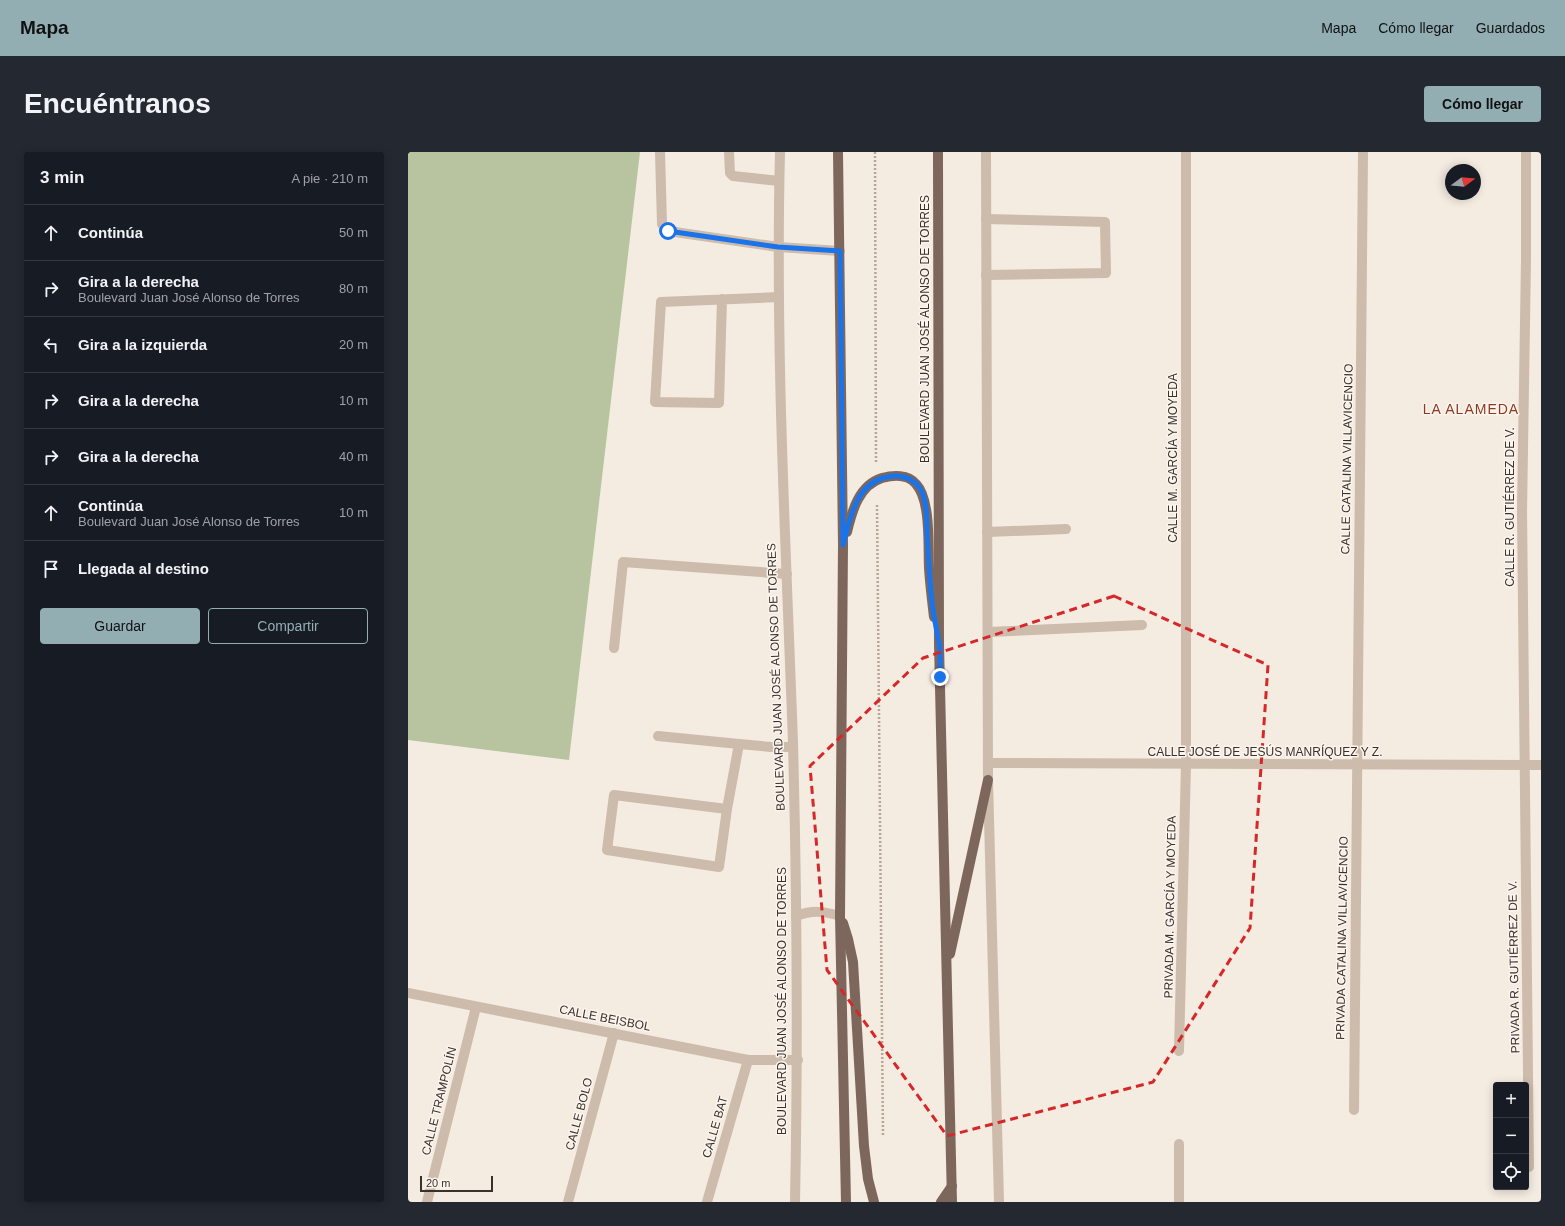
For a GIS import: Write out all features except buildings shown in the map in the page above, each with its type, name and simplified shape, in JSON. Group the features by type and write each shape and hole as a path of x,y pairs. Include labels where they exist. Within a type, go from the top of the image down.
{"main road":[{"path":"838,152 843,545 840,916 846,1202"},
{"name":"BOULEVARD JUAN JOSÉ ALONSO DE TORRES","path":"938,152 939,644 952,1202"},
{"path":"843,545 852,512 859,496 876,480 892,475 906,477 916,483 922,493 927,515 931,592 934,620 939,644"},
{"path":"946,972 988,780"},
{"path":"840,916 848,939 853,962 864,1146 868,1179 874,1202"},
{"path":"942,1202 952,1186"}],"street":[{"path":"660,152 662,224 668,231 778,247 840,251"},
{"path":"730,152 730,173 733,176 779,181"},
{"name":"BOULEVARD JUAN JOSÉ ALONSO DE TORRES","path":"780,152 778,247 780,399 793,747 796,916 798,1060 795,1202"},
{"path":"986,152 988,780 999,1202"},
{"name":"CALLE M. GARCÍA Y MOYEDA","path":"1186,152 1186,764"},
{"name":"CALLE CATALINA VILLAVICENCIO","path":"1357,765 1363,152"},
{"name":"CALLE R. GUTIÉRREZ DE V.","path":"1524,766 1522,511 1527,230 1526,152"},
{"path":"986,219 1105,222 1106,273 986,275"},
{"path":"722,299 719,403 655,402 661,302 722,299 779,297"},
{"path":"987,532 1066,529"},
{"path":"614,648 623,562 787,574"},
{"path":"988,632 1142,624"},
{"path":"658,736 771,747 793,747"},
{"path":"727,808 614,795 607,850 719,868 727,808 740,744"},
{"name":"CALLE JOSÉ DE JESÚS MANRÍQUEZ Y Z.","path":"988,763 1541,765"},
{"name":"PRIVADA M. GARCÍA Y MOYEDA","path":"1179,1051 1186,764"},
{"name":"PRIVADA CATALINA VILLAVICENCIO","path":"1354,1110 1357,765"},
{"name":"PRIVADA R. GUTIÉRREZ DE V.","path":"1524,766 1529,1154"},
{"path":"796,916 809,912 825,911 840,916"},
{"name":"CALLE BEISBOL","path":"408,993 748,1060 798,1060"},
{"name":"CALLE TRAMPOLÍN","path":"427,1202 476,1007"},
{"name":"CALLE BOLO","path":"568,1202 614,1033"},
{"name":"CALLE BAT","path":"707,1202 748,1060"},
{"path":"1179,1144 1179,1202"}],"path":[{"path":"876,152 876,480 883,1138"}],"highlighted area":[{"path":"1114,596 1268,665 1250,928 1153,1082 947,1136 827,970 810,766 923,658"}],"green space":[{"path":"408,152 640,152 569,760 408,740"}],"district":[{"name":"LA ALAMEDA","path":"1471,409"}],"route":[{"path":"668,231 778,247 840,251 843,545 852,512 859,496 876,480 892,475 906,477 916,483 922,493 927,515 931,592 934,620 939,644 940,677"}]}
